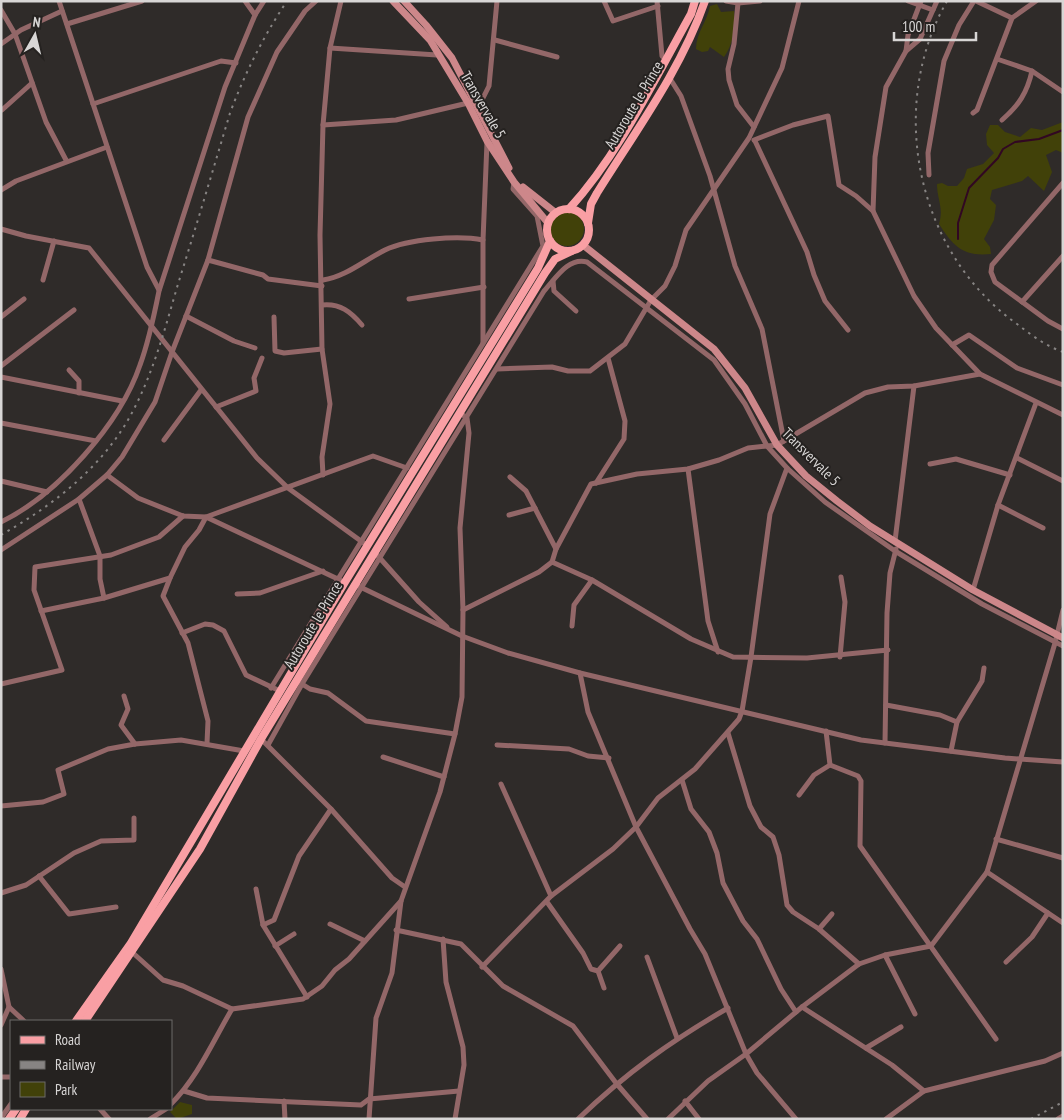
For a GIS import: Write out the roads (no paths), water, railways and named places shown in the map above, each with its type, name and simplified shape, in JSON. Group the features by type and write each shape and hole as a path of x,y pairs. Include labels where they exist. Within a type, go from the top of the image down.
{"main road":[{"name":"Transvervale 5","path":"393,1 430,40 437,55 468,103 487,141 514,182 548,223"},
{"name":"Transvervale 5","path":"404,1 452,58 508,168 524,189 556,213"},
{"name":"Autoroute le Prince","path":"569,210 594,180 635,114 691,14 695,1"},
{"name":"Autoroute le Prince","path":"588,223 591,204 596,193 669,76 699,18 705,1"},
{"path":"569,210 580,214 588,223 589,235 583,245 572,251 560,250 550,241 547,229 548,223 556,213 569,210"},
{"name":"Autoroute le Prince","path":"77,1020 132,943 280,691 342,581 550,241"},
{"name":"Transvervale 5","path":"583,245 649,303 714,349 745,388 780,443 806,476 896,545 1058,639"},
{"name":"Autoroute le Prince","path":"86,1020 200,849 261,739 354,584 376,555 460,413 512,335 555,260 572,251"}],"street":[{"path":"59,1 147,266 159,291"},
{"path":"67,24 142,1"},
{"path":"246,1 255,15"},
{"path":"1,522 47,492 72,470 96,441 122,401 140,367 159,291 225,88 255,15 264,1"},
{"path":"1,550 79,499 107,475 122,457 155,402 172,352 208,260 248,117 277,52 305,11 316,1"},
{"path":"323,475 322,457 330,404 322,349 320,235 323,125 330,48 341,1"},
{"path":"478,108 489,86 495,40 497,1"},
{"path":"604,1 613,21 657,4 662,56 665,59"},
{"path":"726,1 738,3 760,1"},
{"path":"497,369 552,367 568,371 590,371 625,344 649,303 665,286 675,266 686,230 749,138 782,68 800,1"},
{"path":"908,1 920,3 933,10"},
{"path":"873,211 875,157 886,87 906,51 920,39 937,1"},
{"path":"929,175 928,153 944,61 959,24 975,1 1012,18"},
{"path":"973,113 977,110 1012,18 1036,1"},
{"path":"738,3 734,44 728,69 729,80 737,105 754,127"},
{"path":"906,51 908,35 920,3"},
{"path":"1,10 15,34 46,122 66,160"},
{"path":"1,44 15,34 62,11"},
{"path":"495,40 557,58"},
{"path":"330,48 437,55"},
{"path":"997,59 1032,71 1063,92"},
{"path":"93,104 221,61 236,63"},
{"path":"1002,120 1016,108 1025,95 1032,71"},
{"path":"669,76 681,96 714,190 735,266 762,328 780,443"},
{"path":"2,110 32,84"},
{"path":"323,125 396,120 468,103"},
{"path":"749,138 755,140 793,125 828,116 839,185 856,196 873,211 914,296 936,328 980,374 1036,404 1063,415"},
{"path":"755,140 807,252 825,301 848,330"},
{"path":"483,344 483,240 487,141"},
{"path":"1,190 16,181 66,160 108,147"},
{"path":"1,229 89,248 257,458 288,488 365,544 407,468 483,344 527,280 542,246 537,216 513,189 514,182"},
{"path":"1063,183 992,265 991,272 995,282 1063,329"},
{"path":"208,260 268,278 322,283 344,275 391,248 442,237 465,236 483,240"},
{"path":"43,280 54,241"},
{"path":"1022,302 1063,256"},
{"path":"268,745 302,684 362,588 376,555 467,418 497,369 512,335 544,291 571,262 579,260 586,262 649,303 714,360 745,404 767,446 787,468 825,502 896,545 982,604 1058,639 1063,646"},
{"path":"553,281 554,291 576,311"},
{"path":"409,298 484,287"},
{"path":"1,317 24,299"},
{"path":"322,305 331,304 341,307 348,311 362,325"},
{"path":"1,366 74,310"},
{"path":"186,316 234,341 255,348"},
{"path":"274,317 275,351 284,353 322,349"},
{"path":"952,345 968,335 1017,368 1063,385"},
{"path":"216,407 256,391 254,378 262,358"},
{"path":"596,483 624,439 625,421 608,358"},
{"path":"69,370 79,381 79,393"},
{"path":"463,610 539,572 552,562 556,549 591,484 637,474 688,469 719,460 748,448 780,443 865,393 888,387 914,386 980,374"},
{"path":"1,377 122,401"},
{"path":"885,743 890,583 914,386"},
{"path":"164,440 202,390"},
{"path":"973,590 998,505 1036,404"},
{"path":"369,1119 376,1018 392,972 396,930 402,900 444,777 462,697 464,646 462,636 460,528 469,433 467,418 460,413"},
{"path":"1,423 96,441"},
{"path":"107,475 138,498 183,516 206,517 373,456 407,468"},
{"path":"1017,458 1063,481"},
{"path":"930,464 956,459 1010,475"},
{"path":"482,967 503,943 551,896 613,849 636,827 658,798 682,780 728,733 742,711 770,514 787,468"},
{"path":"688,469 708,621 718,652"},
{"path":"510,477 526,491 556,549"},
{"path":"1,482 47,492"},
{"path":"79,499 100,556 100,579 104,598"},
{"path":"998,505 1043,528"},
{"path":"509,515 535,508"},
{"path":"1,684 62,670 34,590 35,567 100,556 111,556 159,537 183,516"},
{"path":"206,517 342,581 271,688"},
{"path":"206,517 199,530 185,547 163,596 188,643 208,721 207,743"},
{"path":"376,555 419,602 449,629"},
{"path":"552,562 592,580 691,639 733,657 840,656 888,650"},
{"path":"237,594 260,593 323,572"},
{"path":"840,656 845,602 841,577"},
{"path":"41,611 104,598 170,578"},
{"path":"572,626 574,605 592,580"},
{"path":"354,584 462,636 508,653 580,673 826,731 885,743 1063,762"},
{"path":"668,1119 708,1081 746,1054 796,1012 859,964 885,955 931,946 987,872 1058,639 1063,610"},
{"path":"182,633 205,624 213,625 224,631 246,675 280,691"},
{"path":"951,751 957,722 982,682 984,668"},
{"path":"580,673 588,712 609,758 636,827 690,930 705,954 746,1054 757,1073 796,1119"},
{"path":"302,684 310,689 328,693 366,721 455,734"},
{"path":"124,696 128,709 121,725 135,744"},
{"path":"886,705 940,715 957,722"},
{"path":"826,731 830,764"},
{"path":"728,733 750,806 761,827 773,837 779,855 787,904 793,912 820,929 859,964"},
{"path":"261,739 331,809 392,878 405,887"},
{"path":"1,806 43,802 64,794 58,770 108,749 135,744 181,740 207,743 244,751"},
{"path":"497,745 569,749 588,756 609,758"},
{"path":"383,757 444,777"},
{"path":"799,795 814,775 830,764"},
{"path":"830,764 858,776 861,781 860,846 996,1039"},
{"path":"682,780 691,809 709,832 717,853 723,883 743,921 757,939 781,989 796,1012"},
{"path":"501,784 551,896"},
{"path":"263,925 274,920 299,856 331,809"},
{"path":"1,893 26,885 74,853 101,841 134,840 134,818"},
{"path":"996,839 1063,858"},
{"path":"987,872 1063,923"},
{"path":"39,876 69,914 116,907"},
{"path":"256,889 263,925 307,997"},
{"path":"132,953 163,980 184,986 232,1009 303,999 322,986 366,941 402,900"},
{"path":"547,902 584,953 591,969 598,971"},
{"path":"1006,962 1032,937 1048,913"},
{"path":"820,929 832,914"},
{"path":"330,924 366,941"},
{"path":"396,930 461,944 482,967 504,986 573,1026 616,1083 647,1119"},
{"path":"275,946 294,934"},
{"path":"443,939 446,982 463,1047 464,1065 455,1119"},
{"path":"598,971 620,946"},
{"path":"885,955 915,1014"},
{"path":"647,957 677,1038"},
{"path":"1,969 9,1007 1,1026"},
{"path":"598,971 604,988"},
{"path":"9,1007 23,1020"},
{"path":"578,1119 616,1083 677,1038 728,1008"},
{"path":"802,1008 892,1065 924,1091"},
{"path":"172,1103 184,1091 232,1009"},
{"path":"866,1048 901,1027"},
{"path":"886,1119 924,1091 1045,1061 1063,1053"},
{"path":"184,1091 207,1098 361,1105 369,1099 459,1091"},
{"path":"284,1101 284,1119"},
{"path":"685,1101 700,1119"},
{"path":"1,1118 10,1105"},
{"path":"150,1119 164,1110"},
{"path":"1058,1119 1063,1116"}],"waterway":[{"path":"958,239 958,223 969,188 998,158 1003,149 1015,142 1039,139 1063,130"}],"railway":[{"path":"1,535 54,501 86,474 113,442 134,409 150,374 162,338 230,113 255,56 287,1"},
{"path":"947,1 928,43 918,87 916,132 922,176 935,219 955,259 983,294 1028,332 1063,352"},
{"path":"1031,1119 1063,1102"}]}
